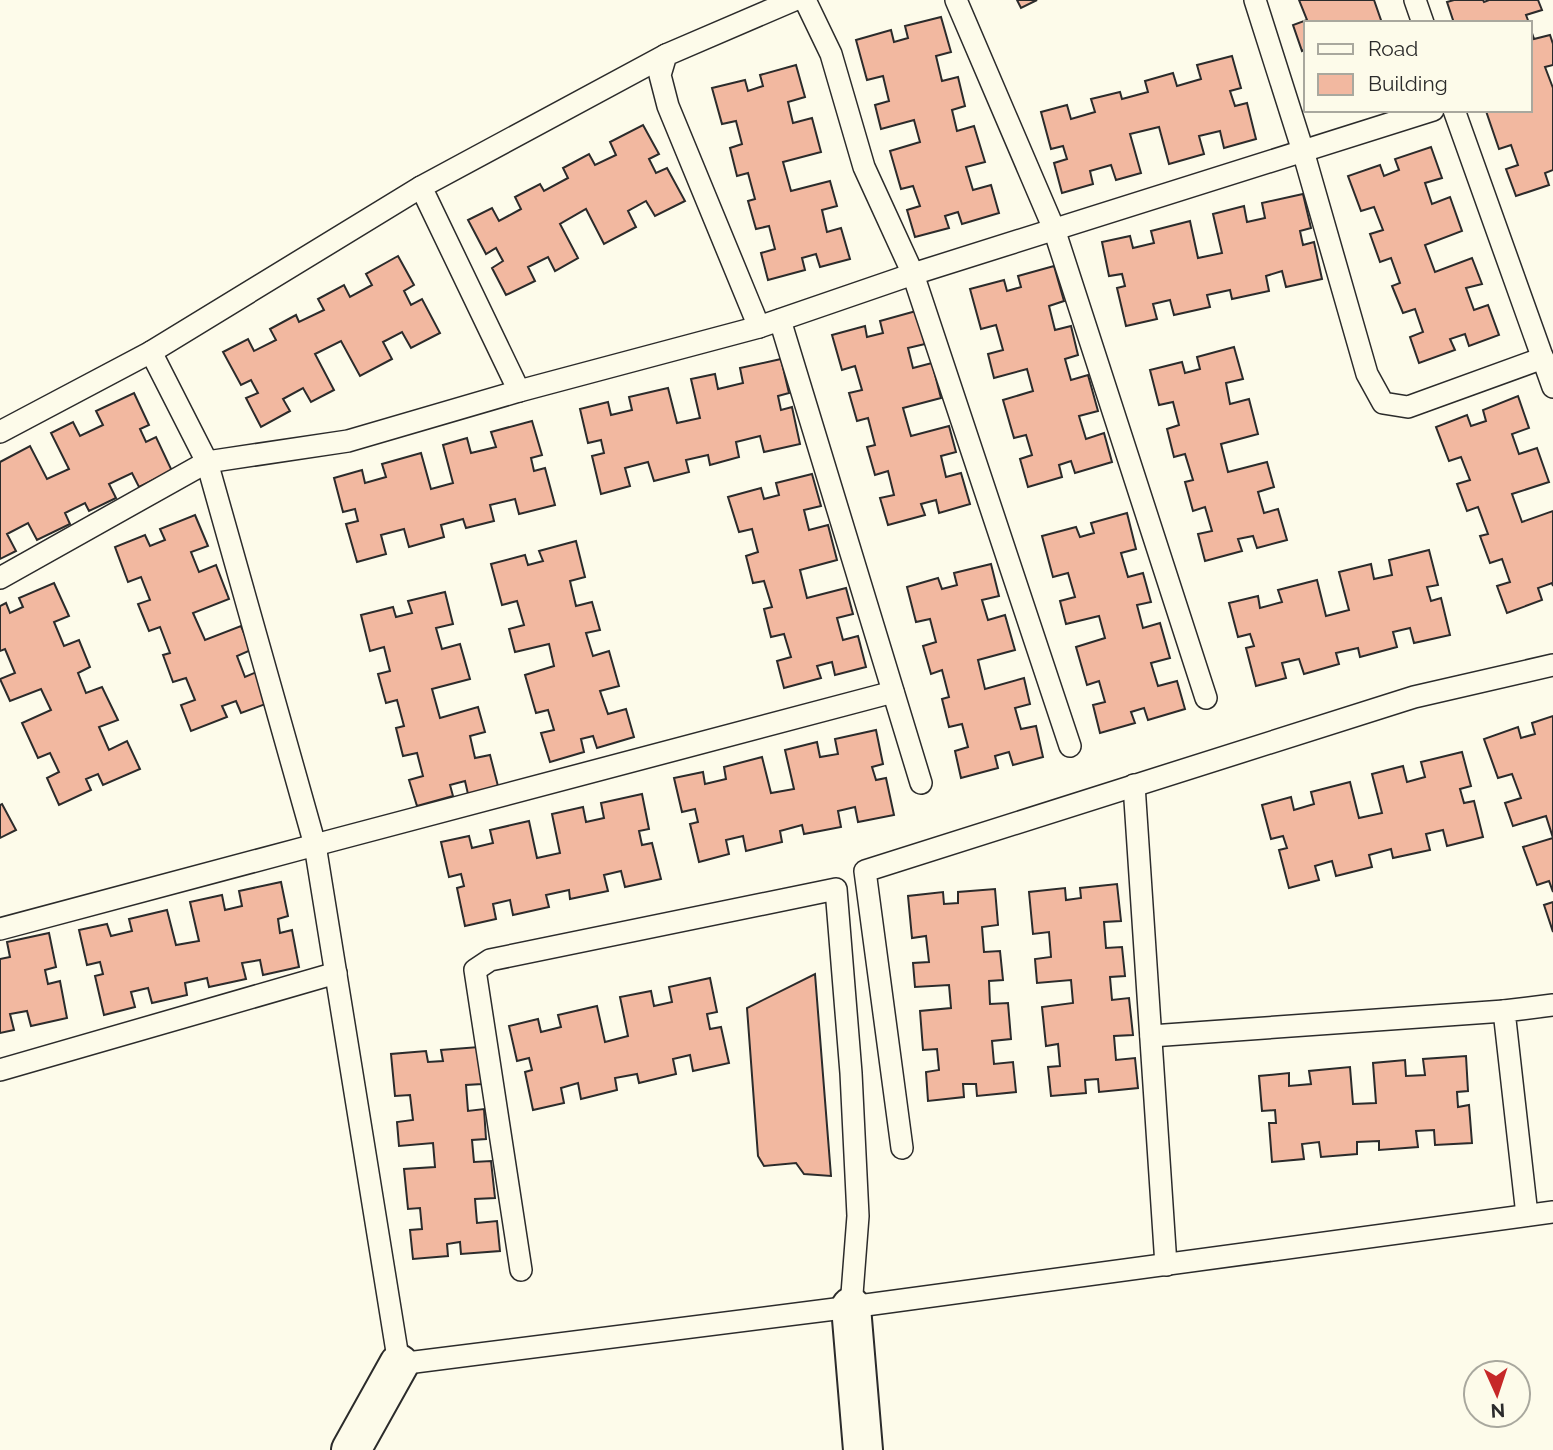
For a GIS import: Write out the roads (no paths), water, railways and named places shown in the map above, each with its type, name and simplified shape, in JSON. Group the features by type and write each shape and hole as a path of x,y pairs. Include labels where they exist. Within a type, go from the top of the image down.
{"street":[{"path":"851,1307 863,1450"},
{"path":"351,1450 399,1364"}],"lane":[{"path":"0,432 151,352 421,187 666,55 794,0"},
{"path":"805,0 831,54 864,167 913,274 1070,746"},
{"path":"956,0 1054,229 1206,698"},
{"path":"1255,0 1303,151 1367,374 1383,403 1408,407 1543,358"},
{"path":"1415,0 1422,21"},
{"path":"666,55 660,75 668,106 759,327"},
{"path":"0,578 207,462 348,441 519,391 759,327 913,274 1427,112"},
{"path":"1455,112 1553,387"},
{"path":"421,187 519,391"},
{"path":"780,320 921,783"},
{"path":"151,352 207,462 315,845 399,1364 851,1307 1553,1212"},
{"path":"902,1148 865,871 1414,697 1553,665"},
{"path":"0,929 893,692"},
{"path":"1135,785 1166,1265"},
{"path":"521,1270 475,970 491,960 836,889 851,1073 858,1216 851,1307"},
{"path":"0,1070 336,972"},
{"path":"1151,1036 1504,1012 1553,1005"},
{"path":"1504,1012 1527,1215"}]}
